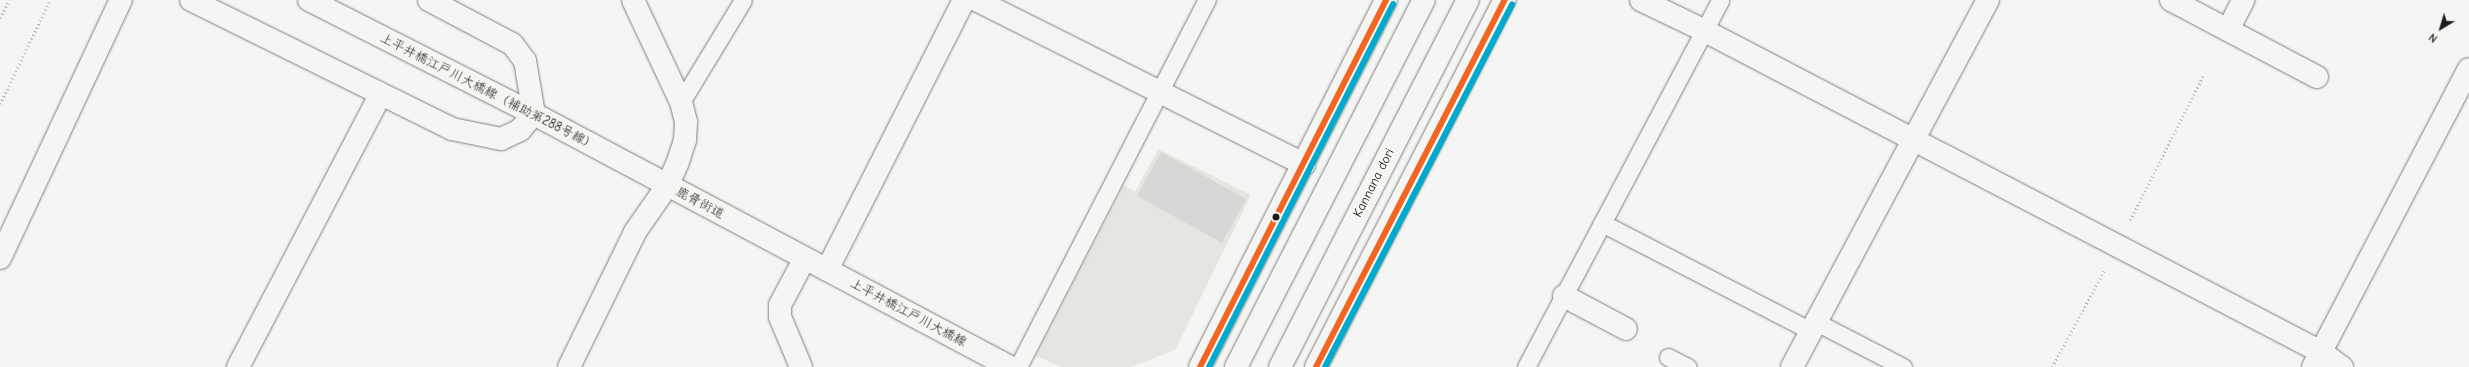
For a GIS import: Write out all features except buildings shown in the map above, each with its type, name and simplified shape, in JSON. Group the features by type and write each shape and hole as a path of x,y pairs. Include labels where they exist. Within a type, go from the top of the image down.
{"street":[{"path":"0,258 121,0"},
{"path":"191,0 452,129 501,139 520,130 534,114 525,61 512,44 430,0"},
{"name":"上平井橋江戸川大橋線（補助第288号線）","path":"309,0 534,114 667,186"},
{"name":"鹿骨街道","path":"633,0 681,102 686,122 685,140 677,164 667,186 805,258"},
{"path":"827,270 964,0"},
{"path":"976,0 1304,164"},
{"path":"1200,367 1386,0"},
{"path":"1236,367 1424,0"},
{"name":"Kannana dori","path":"1280,367 1468,0"},
{"path":"1316,367 1504,0"},
{"path":"1641,0 1705,31 1913,140 2317,360 2342,367"},
{"path":"1792,367 1988,0"},
{"path":"2171,0 2317,77"},
{"path":"2228,30 2243,0"},
{"path":"2317,360 2469,69"},
{"path":"238,367 381,94"},
{"path":"569,367 635,232 667,186"},
{"path":"801,367 780,317 780,305 805,258"},
{"name":"上平井橋江戸川大橋線","path":"805,258 1010,367"},
{"path":"1564,296 1626,329"}],"lane":[{"path":"681,102 743,0"},
{"path":"1018,367 1207,0"},
{"path":"1526,367 1705,31 1720,0"},
{"path":"1602,223 1813,326 1903,367"},
{"path":"1668,357 1688,367"}],"path":[{"path":"0,18 9,0"},
{"path":"0,104 50,0"}],"shaded area":[{"path":"1158,149 1251,195 1175,350 1131,367 1062,367 1036,356 1124,185 1135,192"}],"transit line":[{"path":"1200,367 1386,0"},
{"path":"1316,367 1505,0"},
{"path":"1209,367 1393,4"},
{"path":"1325,367 1512,4"}]}
